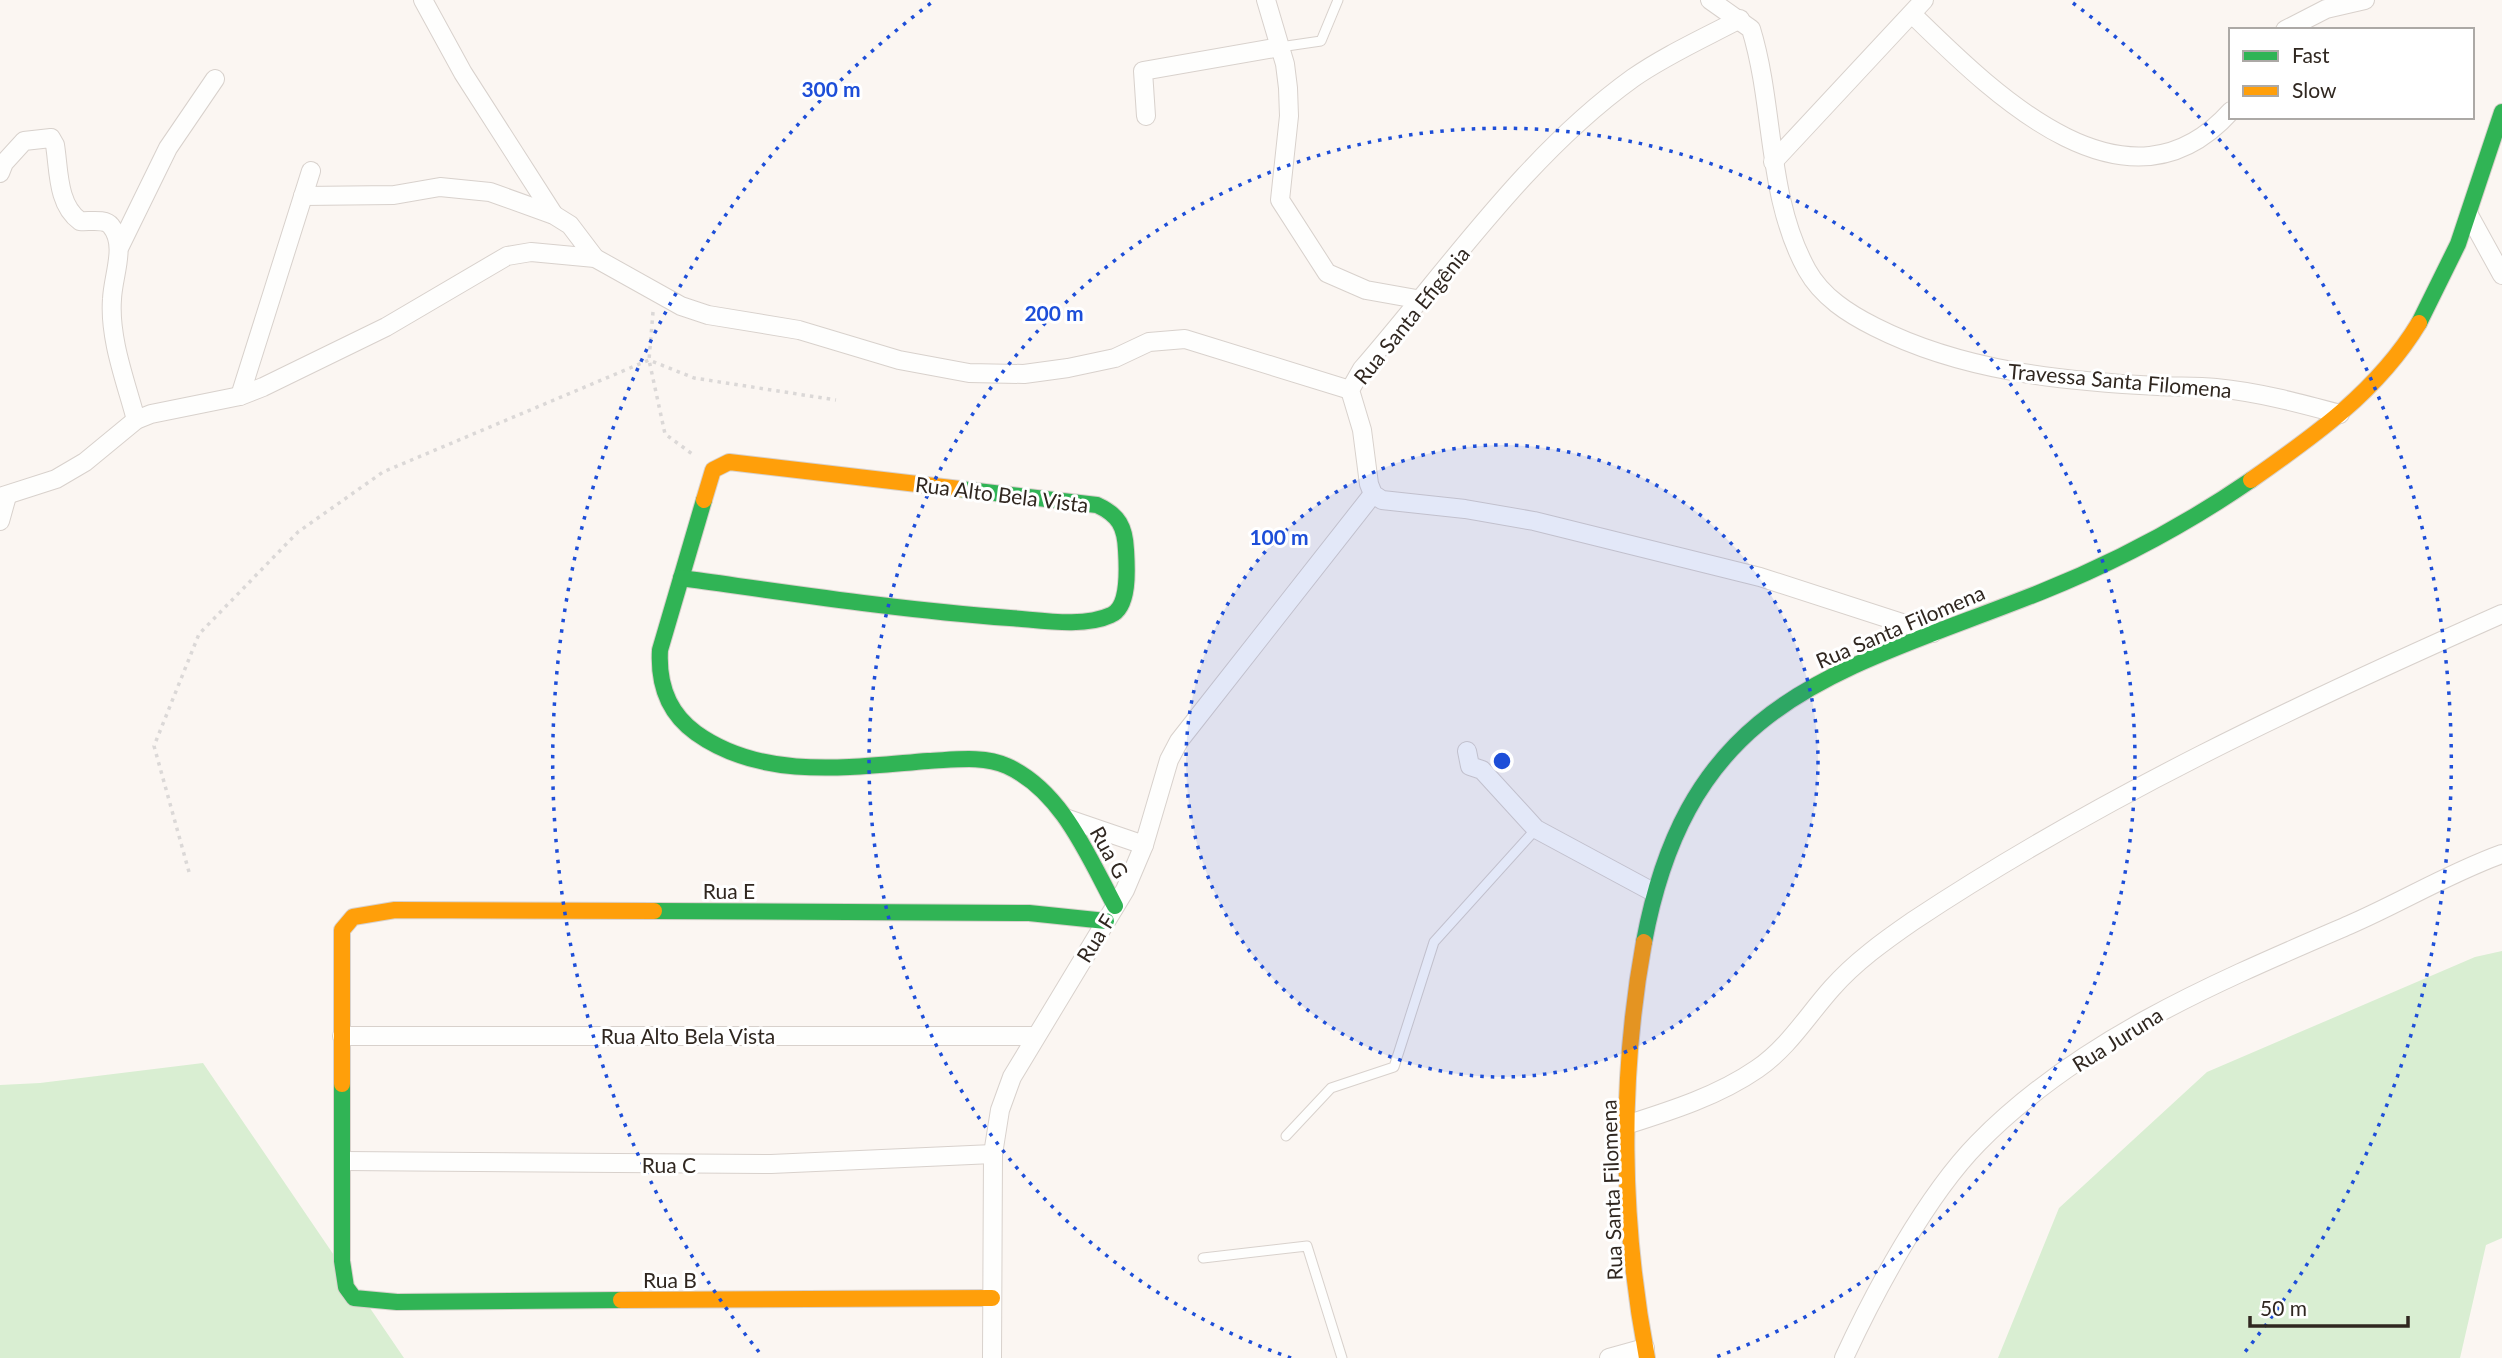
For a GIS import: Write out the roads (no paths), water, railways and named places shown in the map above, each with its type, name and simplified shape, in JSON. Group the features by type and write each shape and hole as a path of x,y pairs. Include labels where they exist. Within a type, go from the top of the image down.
{"street":[{"path":"423,0 470,84 554,215"},
{"path":"1266,0 1285,64 1289,116 1280,200 1327,273 1366,290 1422,300"},
{"name":"Travessa Santa Filomena","path":"1710,0 1749,25 1754,36 1773,162 1791,228 1807,270 1821,290 1851,315 1931,352 2043,377 2214,387 2264,394 2340,414"},
{"path":"1773,162 1924,0"},
{"path":"2289,28 2326,9 2365,0"},
{"path":"1912,14 1975,75 2038,123 2070,140 2122,156 2154,157 2179,150 2202,139 2229,113"},
{"name":"Rua Santa Efigênia","path":"1373,494 1362,430 1350,390 1362,369 1515,189 1584,119 1652,66 1740,19"},
{"path":"1146,117 1143,72 1280,47"},
{"path":"136,421 112,322 111,301 120,246 168,148 215,79"},
{"name":"Rua Santa Filomena","path":"1646,1353 1638,1317 1629,1224 1626,1125 1642,934 1659,868 1685,811 1716,765 1751,730 1832,674 2104,566 2170,533 2242,487 2340,414 2390,365 2439,288 2469,215 2502,112"},
{"path":"0,173 9,156 24,141 51,138 55,145 62,191 70,212 80,221 106,222 120,246"},
{"path":"240,396 312,171"},
{"path":"303,196 394,195 440,187 463,187 490,192 554,215 570,225 594,258"},
{"path":"2469,215 2502,275"},
{"path":"0,521 4,496 56,479 85,463 136,421 151,414 240,396 263,387 386,327 508,256 548,252 594,258 655,293 708,314 799,330 899,360 970,373 1024,374 1068,368 1115,358 1149,342 1185,339 1350,390"},
{"name":"Rua Alto Bela Vista","path":"729,462 1097,505 1119,517 1125,529 1127,553 1121,604 1109,617 1062,621 879,605 681,578 713,470 729,462"},
{"path":"1373,494 1382,500 1465,509 1534,521 1760,577 1933,633"},
{"name":"Rua F","path":"992,1358 993,1154 1000,1110 1008,1088 1034,1036 1115,906 1144,845 1169,760 1179,741 1373,494"},
{"path":"681,578 662,637 657,665 661,684 674,711 695,733 716,747 748,760 785,765 839,766 970,759 995,761 1030,781 1068,819 1144,845"},
{"path":"1626,1125 1690,1102 1757,1069 1783,1047 1830,990 1866,956 1910,923 2059,829 2233,739 2502,614"},
{"path":"1467,751 1470,766 1482,771 1536,829 1653,892"},
{"name":"Rua G","path":"1068,819 1115,906"},
{"name":"Rua Juruna","path":"1844,1358 1865,1312 1913,1232 1975,1146 2007,1115 2078,1063 2181,999 2502,854"},
{"name":"Rua E","path":"342,1036 342,930 353,917 395,910 981,912 1063,915 1105,921"},
{"path":"342,1036 344,1161"},
{"name":"Rua Alto Bela Vista","path":"342,1036 1034,1036"},
{"name":"Rua C","path":"344,1161 771,1164 993,1154"},
{"name":"Rua B","path":"344,1161 343,1278 350,1295 363,1300 992,1298"},
{"path":"1609,1358 1646,1353"}],"lane":[{"path":"1280,47 1321,41 1338,0"},
{"path":"1286,1136 1331,1087 1394,1067 1434,942 1536,829"},
{"path":"1203,1258 1307,1246 1342,1358"}]}
